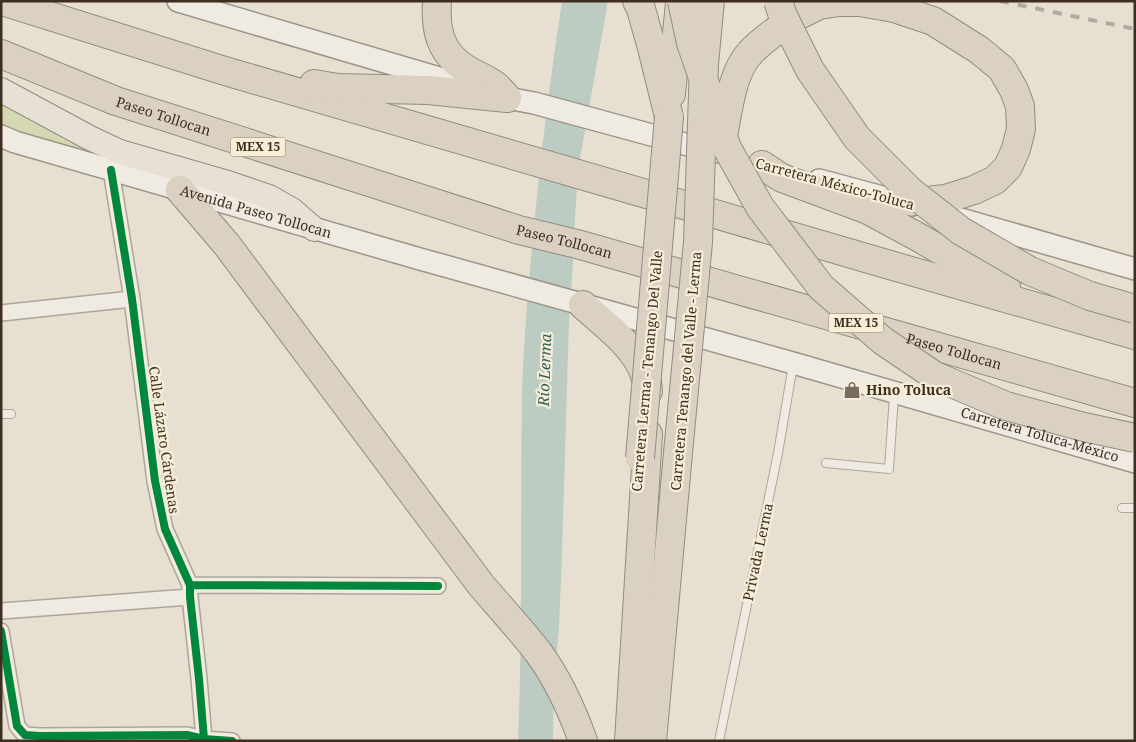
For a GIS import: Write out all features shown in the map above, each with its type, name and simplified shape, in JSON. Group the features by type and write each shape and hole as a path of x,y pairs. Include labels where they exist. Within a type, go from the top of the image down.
{"highway":[{"path":"2,1 225,72 1135,335"},
{"path":"437,1 436,12 439,36 443,47 456,62 496,86 507,98"},
{"path":"637,1 652,48 669,117"},
{"path":"681,1 690,43 727,148 760,207 820,287 883,341 934,376 1006,406 1084,427 1135,438"},
{"name":"Carretera Lerma - Tenango Del Valle","path":"618,741 669,117 681,1"},
{"name":"Carretera Tenango del Valle - Lerma","path":"652,741 698,242 704,64 710,1"},
{"path":"778,1 783,16 810,70 857,138 910,191 961,231 1030,271 1090,296 1135,309"},
{"path":"698,242 709,227 719,153 734,82 740,68 749,54 777,30 797,16 819,5 860,2 894,8 933,21 979,50 1002,69 1014,90 1020,106 1021,129 1016,149 1008,167 995,180 974,190 945,199 898,201"},
{"name":"Paseo Tollocan","path":"1,54 116,101 519,230 577,244 1135,402"},
{"path":"225,72 338,88 428,90 507,98"},
{"path":"762,165 782,178 868,210 1002,284 1041,309"},
{"path":"180,190 227,245 475,577 538,653 554,676 575,716 583,741"},
{"path":"579,304 634,354 648,383 650,414 629,741"}],"main road":[{"path":"190,3 507,98"},
{"path":"1,90 120,152 228,183 269,198 292,210 314,228"},
{"name":"Carretera México-Toluca","path":"507,98 534,103 898,201 1135,269"},
{"name":"Avenida Paseo Tollocan","path":"1,136 15,142 180,190 512,284"},
{"name":"Carretera Toluca-México","path":"512,284 1135,462"}],"street":[{"name":"Calle Lázaro Cárdenas","path":"111,170 132,299 160,509 165,529 190,591 204,738"},
{"path":"1,313 132,299"},
{"path":"1,611 190,591 438,586"},
{"path":"1,631 2,646 17,726 25,735 188,735 232,741"}],"lane":[{"name":"Privada Lerma","path":"719,741 778,453 793,363"},
{"path":"826,464 889,470 894,392"},
{"path":"1,414 11,414"},
{"path":"1122,508 1135,508"}],"green space":[{"path":"1,100 109,160 1,129"}],"water":[{"name":"Río Lerma","path":"562,1 608,1 579,164 576,201 569,321 562,553 559,629 554,676 553,741 518,741 524,351 529,276 539,179"}],"railway":[{"path":"1000,1 1135,29"}],"cycle path":[{"path":"111,170 132,299 155,481 165,529 190,585 204,739"},
{"path":"190,585 438,586"},
{"path":"1,631 17,726 25,735 187,735 204,739 232,741"}],"place":[{"name":"Hino Toluca","path":"852,390"}]}
